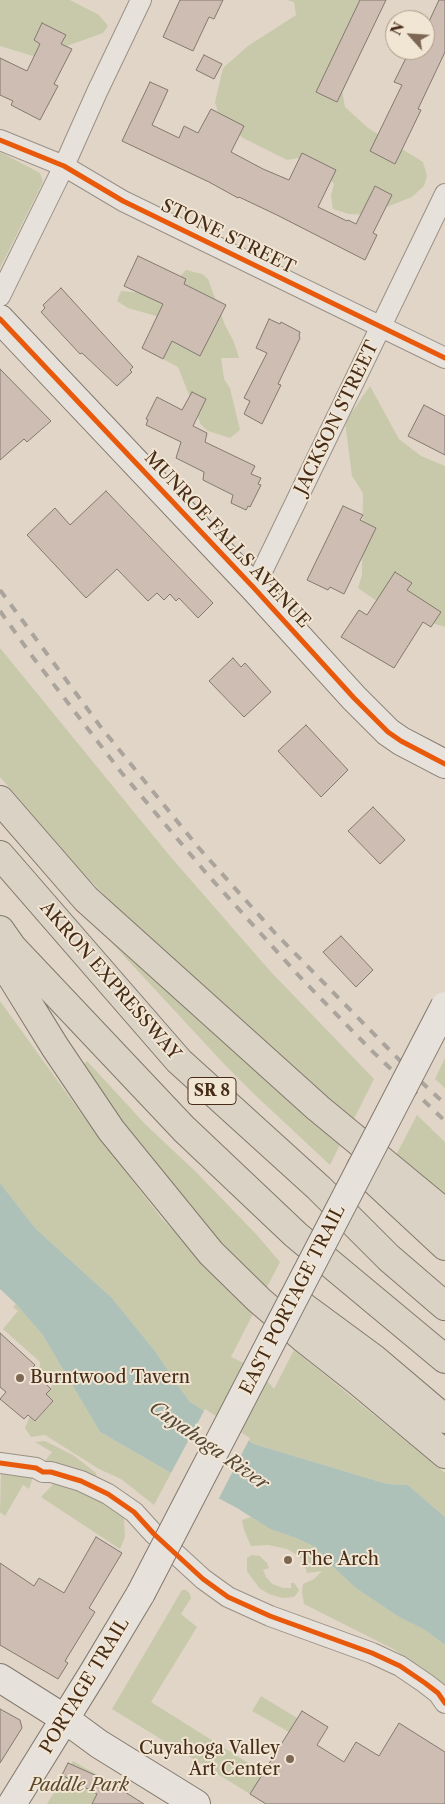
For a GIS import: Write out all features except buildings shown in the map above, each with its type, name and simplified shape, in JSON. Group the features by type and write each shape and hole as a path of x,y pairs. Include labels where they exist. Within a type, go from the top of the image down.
{"highway":[{"path":"0,800 86,899 318,1108 445,1213"},
{"name":"AKRON EXPRESSWAY","path":"0,855 179,1061 319,1188 389,1258 445,1306"},
{"name":"SR 8","path":"0,930 12,947 184,1129 296,1235 445,1359"},
{"path":"0,958 55,1047 111,1130 211,1253 259,1300 302,1337 445,1454"},
{"path":"361,1168 445,1246"},
{"path":"293,1299 373,1358 445,1419"}],"street":[{"path":"0,296 142,0"},
{"name":"STONE STREET","path":"0,140 64,166 123,201 445,358"},
{"name":"JACKSON STREET","path":"254,588 445,194"},
{"name":"MUNROE FALLS AVENUE","path":"0,319 388,732 445,764"},
{"name":"EAST PORTAGE TRAIL","path":"141,1593 445,1006"},
{"path":"0,1464 36,1468 43,1472 51,1472 81,1481 108,1494 134,1512 154,1534 190,1567 228,1597 270,1616 372,1653 400,1666 438,1693 445,1703"},
{"name":"PORTAGE TRAIL","path":"12,1804 141,1593"},
{"path":"0,1678 99,1744 196,1804"}],"green space":[{"path":"0,0 70,0 99,15 108,26 103,33 36,57 0,46"},
{"path":"287,0 360,0 339,74 345,107 368,128 423,162 427,176 424,186 412,197 372,215 349,214 333,209 331,196 334,184 314,159 298,158 287,160 243,138 219,116 215,102 223,68 248,46 296,15 294,2"},
{"path":"0,152 40,173 43,182 0,268"},
{"path":"186,270 202,274 208,279 239,358 221,358 224,379 230,388 240,430 230,438 208,431 201,425 178,367 163,359 156,316 128,308 117,301 121,291 163,295"},
{"path":"370,386 399,439 421,456 445,466 445,627 384,606 358,588 362,575 363,493 352,476 345,422"},
{"path":"0,648 169,855 271,972 374,1079 353,1121 180,972 80,870 0,777"},
{"path":"99,929 341,1143 330,1165 225,1065"},
{"path":"0,1001 91,1127 162,1219 254,1312 231,1357 257,1369 274,1389 294,1350 445,1473 445,1517 408,1485 387,1484 254,1444 189,1401 155,1351 112,1298 36,1229 0,1183"},
{"path":"445,1058 445,1088 435,1079"},
{"path":"87,1061 145,1124 196,1172 256,1234 280,1262 266,1289 185,1206 81,1067"},
{"path":"417,1115 445,1142 445,1200 394,1159"},
{"path":"16,1304 42,1334 100,1432 171,1473 154,1505 121,1479 99,1469 45,1435 31,1437 25,1428 30,1416 36,1421 53,1401 46,1395 53,1384 36,1370 40,1366 40,1362 3,1329 18,1311 13,1307"},
{"path":"45,1441 73,1455 96,1473 97,1479 59,1464 45,1461 52,1452 35,1442"},
{"path":"1,1473 33,1477 29,1489 23,1485 5,1516 0,1512"},
{"path":"62,1475 129,1509 124,1520 125,1537 120,1549 41,1497"},
{"path":"251,1517 270,1529 315,1547 357,1589 399,1617 425,1630 445,1645 445,1685 395,1650 304,1604 303,1584 314,1579 322,1571 307,1573 304,1562 299,1556 287,1549 268,1545 251,1546 242,1520"},
{"path":"252,1555 260,1556 267,1563 269,1568 263,1570 272,1584 283,1588 291,1588 291,1583 294,1583 299,1590 294,1597 282,1598 269,1594 259,1588 247,1571 247,1558"},
{"path":"182,1590 186,1590 191,1598 181,1614 197,1627 151,1702 264,1773 250,1794 112,1709"},
{"path":"261,1696 297,1718 289,1732 252,1711"},
{"name":"Paddle Park","path":"73,1761 106,1780 92,1804 47,1804"}],"water":[{"name":"Cuyahoga River","path":"0,1183 36,1229 112,1298 155,1351 189,1401 254,1444 387,1484 408,1485 445,1517 445,1645 425,1630 399,1617 357,1589 315,1547 270,1529 237,1508 100,1432 42,1334 0,1289"}],"pier":[{"path":"205,1409 250,1438 218,1500 170,1475"}],"railway":[{"path":"0,590 100,726 198,847 275,933 416,1077 445,1104"},
{"path":"0,611 121,772 207,874 300,977 369,1048 445,1121"}],"cycle path":[{"path":"0,140 64,166 123,201 445,358"},
{"path":"0,319 254,588 354,698 388,732 445,764"},
{"path":"0,1463 51,1472 81,1481 108,1494 134,1512 154,1534 203,1579 228,1597 270,1616 372,1653 400,1666 438,1693 445,1703"}],"place":[{"name":"Burntwood Tavern","path":"20,1378"},
{"name":"The Arch","path":"288,1560"},
{"name":"Cuyahoga Valley Art Center","path":"290,1759"}]}
